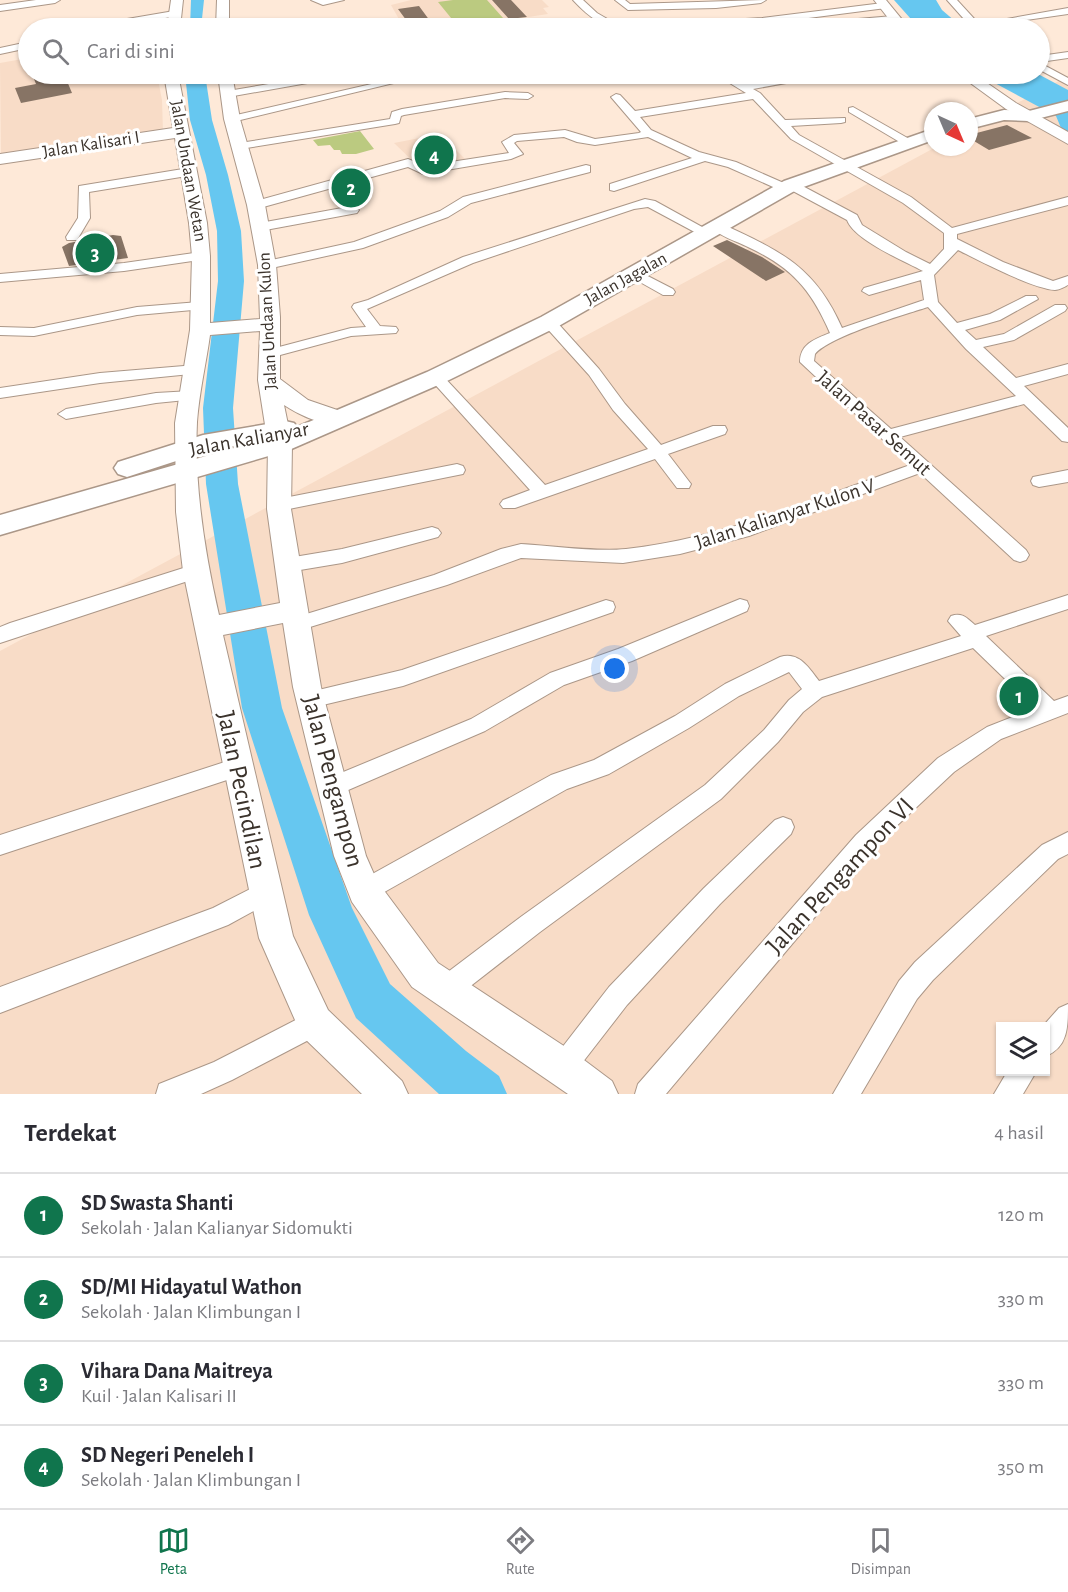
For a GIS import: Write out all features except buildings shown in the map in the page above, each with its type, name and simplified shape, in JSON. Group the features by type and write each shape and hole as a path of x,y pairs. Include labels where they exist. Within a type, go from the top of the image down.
{"main road":[{"path":"174,18 177,0"},
{"path":"223,0 223,18"},
{"path":"882,3 893,18"},
{"name":"Jalan Undaan Wetan","path":"173,84 198,223 201,256 199,306 209,330 196,370 186,423 196,457"},
{"name":"Jalan Undaan Kulon","path":"226,84 232,118 256,205 267,265 264,324 269,381 280,437"},
{"path":"981,84 1068,139"},
{"path":"978,122 1022,110 1068,91"},
{"path":"1022,110 1068,106"},
{"name":"Jalan Kalisari I","path":"0,159 181,132"},
{"name":"Jalan Jagalan","path":"328,422 436,377 549,322 789,186 924,137"},
{"path":"209,330 264,324"},
{"path":"269,381 284,397 328,422"},
{"name":"Jalan Kalianyar","path":"0,511 196,457 280,437 328,422"},
{"name":"Jalan Pengampon","path":"280,437 279,506 288,565 289,616 350,856 364,891 425,975 563,1067 599,1094"},
{"name":"Jalan Kalianyar","path":"0,525 94,496 196,457"},
{"name":"Jalan Pecindilan","path":"196,457 196,571 219,626 237,767 264,893 280,948 315,1023 389,1094"},
{"path":"219,626 289,616"}],"street":[{"path":"0,9 55,0"},
{"path":"318,1 339,0"},
{"path":"578,0 600,18"},
{"path":"620,0 626,7 632,7 761,0"},
{"path":"952,0 968,18"},
{"path":"782,18 882,3"},
{"path":"1031,18 1068,11"},
{"path":"151,18 174,14"},
{"path":"0,51 18,47"},
{"path":"1050,58 1068,55"},
{"path":"1050,72 1068,82"},
{"path":"228,94 285,84"},
{"path":"232,118 382,84"},
{"path":"738,84 756,95 795,137 907,200 948,233 998,265 1048,284 1064,282"},
{"path":"744,87 761,84"},
{"path":"240,146 394,120 396,114 402,112 505,95 528,96"},
{"path":"632,115 756,95"},
{"path":"616,97 647,132 686,152 732,164 789,186 853,218 856,226 929,271"},
{"path":"648,97 663,111"},
{"path":"853,110 907,142"},
{"path":"783,123 841,120"},
{"path":"256,205 408,163 423,170 511,156 516,154 508,142 514,138 565,133 581,140 595,142 642,136 647,132"},
{"path":"614,187 707,157"},
{"path":"267,265 352,247 444,214 467,200 586,169"},
{"path":"72,237 84,218 83,189 189,172"},
{"path":"948,233 1068,201"},
{"path":"268,354 351,332 383,330 359,307 373,303 468,260 639,204 651,204 765,250 794,267 812,284 838,334 931,302"},
{"path":"948,233 987,209"},
{"path":"261,228 353,210"},
{"path":"869,291 929,271 951,250 948,233"},
{"path":"0,278 124,267 201,256"},
{"path":"929,271 931,302 971,346 1028,398 1060,421 1068,437"},
{"path":"636,274 668,292"},
{"path":"954,328 995,317 1031,298"},
{"path":"0,331 12,328 23,333 34,332 137,311 199,306"},
{"path":"971,346 1009,336 1060,308"},
{"path":"549,322 579,353 619,407 658,451 683,484"},
{"name":"Jalan Pasar Semut","path":"838,334 810,348 807,362 1020,555"},
{"path":"1013,384 1068,369"},
{"path":"0,393 100,378 196,370"},
{"path":"436,377 541,491"},
{"path":"66,414 156,398 190,396"},
{"path":"888,435 1028,398"},
{"path":"509,504 719,430"},
{"name":"Jalan Kalianyar Kulon V","path":"289,616 440,580 521,550 582,556 623,556 680,548 743,532 923,466"},
{"path":"279,506 457,470"},
{"path":"1039,482 1068,476"},
{"path":"288,565 342,556 432,533"},
{"path":"0,635 27,624 196,571"},
{"path":"446,990 531,924 713,792 771,736 796,706 814,692 968,631 1068,602"},
{"path":"332,787 477,725 557,679 625,655 740,606"},
{"path":"310,700 403,678 606,607"},
{"path":"968,631 1059,707"},
{"path":"364,891 559,782 612,761 771,670 792,663 814,692"},
{"name":"Jalan Pengampon VI","path":"648,1094 873,834 946,765 994,733 1059,707"},
{"path":"0,845 237,767"},
{"path":"563,1067 618,996 712,896 783,827"},
{"path":"846,1094 898,1004 924,971 1050,852 1068,842"},
{"path":"0,1000 220,917 264,893"},
{"path":"1050,1038 1068,1017"},
{"path":"169,1094 223,1071 315,1023"},
{"path":"1007,1094 1020,1076"}],"shaded area":[{"path":"411,0 542,0 549,7 543,8 548,14 522,18 398,18 391,5"},
{"path":"18,60 18,84 159,84 163,132 1,155 0,63"},
{"path":"1068,76 1068,1094 0,1094 0,651 924,153 924,156 978,156 978,124"},
{"path":"440,134 468,162 421,169 394,143"}],"green space":[{"path":"487,0 503,18 451,18 438,2"},
{"path":"360,131 374,149 356,154 342,154 340,150 334,150 330,145 318,146 313,140"}],"water":[{"path":"191,0 204,0 202,18 190,18"},
{"path":"894,0 936,0 942,10 951,18 910,18"},
{"path":"1050,80 1068,90 1068,133 1061,128 1056,116 997,84 1050,84"}],"waterway":[{"path":"196,84 201,120 217,175 229,231 231,281 218,408 222,484 262,708 332,915 373,1001 448,1069 481,1094"}],"place":[{"name":"SD Negeri Peneleh I","path":"434,155"},
{"name":"SD/MI Hidayatul Wathon","path":"351,188"},
{"name":"Vihara Dana Maitreya","path":"95,253"},
{"name":"SD Swasta Shanti","path":"1019,696"}]}
